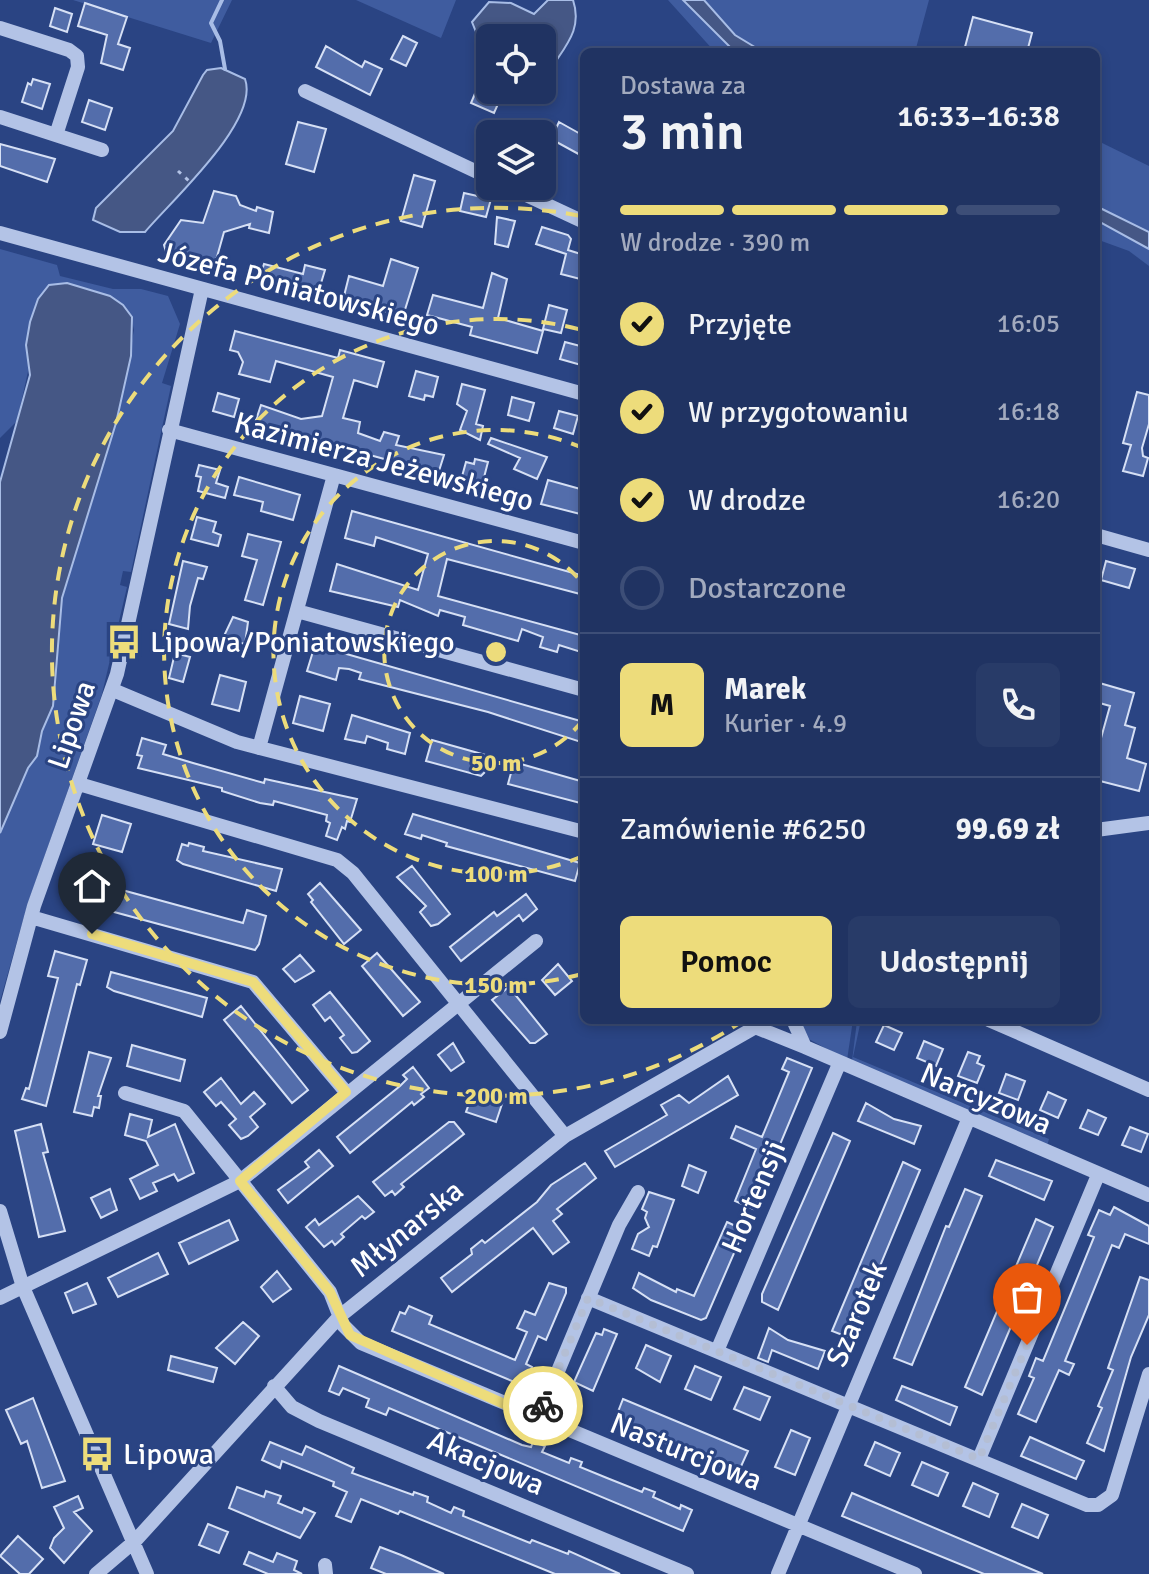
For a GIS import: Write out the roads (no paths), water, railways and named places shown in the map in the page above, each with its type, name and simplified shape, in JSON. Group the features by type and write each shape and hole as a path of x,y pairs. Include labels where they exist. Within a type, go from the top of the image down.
{"street":[{"path":"0,28 69,50 77,56 78,67 56,135"},
{"path":"305,91 476,171"},
{"path":"0,117 102,150"},
{"path":"537,200 580,220"},
{"name":"Józefa Poniatowskiego","path":"0,233 580,393"},
{"name":"Lipowa","path":"0,1032 31,917 113,690 202,289"},
{"name":"Kazimierza Jeżewskiego","path":"169,430 580,542"},
{"path":"259,748 334,475"},
{"path":"1100,536 1149,550"},
{"path":"297,611 580,689"},
{"path":"113,690 222,737 580,831"},
{"path":"79,784 337,860 353,873 565,1136"},
{"path":"1100,829 1149,823"},
{"path":"31,917 253,982 346,1092"},
{"path":"0,1298 240,1181 536,941"},
{"name":"Młynarska","path":"96,1574 135,1541 340,1316 565,1136 762,1024"},
{"name":"Narcyzowa","path":"762,1024 839,1064 1149,1195"},
{"path":"795,1024 805,1047"},
{"path":"998,1024 1149,1090"},
{"name":"Hortensji","path":"717,1351 839,1064"},
{"name":"Nasturcjowa","path":"125,1093 184,1111 330,1292 350,1335 361,1343 915,1574"},
{"name":"Szarotek","path":"778,1574 968,1120"},
{"path":"979,1459 1098,1175"},
{"path":"538,1419 626,1209 638,1192"},
{"path":"0,1211 23,1287 147,1574"},
{"path":"588,1298 979,1459 1077,1503 1098,1505 1112,1495 1149,1374"},
{"name":"Akacjowa","path":"274,1386 292,1407 319,1421 687,1574"}],"waterway":[{"path":"222,0 211,23 220,41 225,69"}],"place":[{"name":"Lipowa/Poniatowskiego","path":"124,642"},
{"name":"Lipowa","path":"97,1454"}]}
